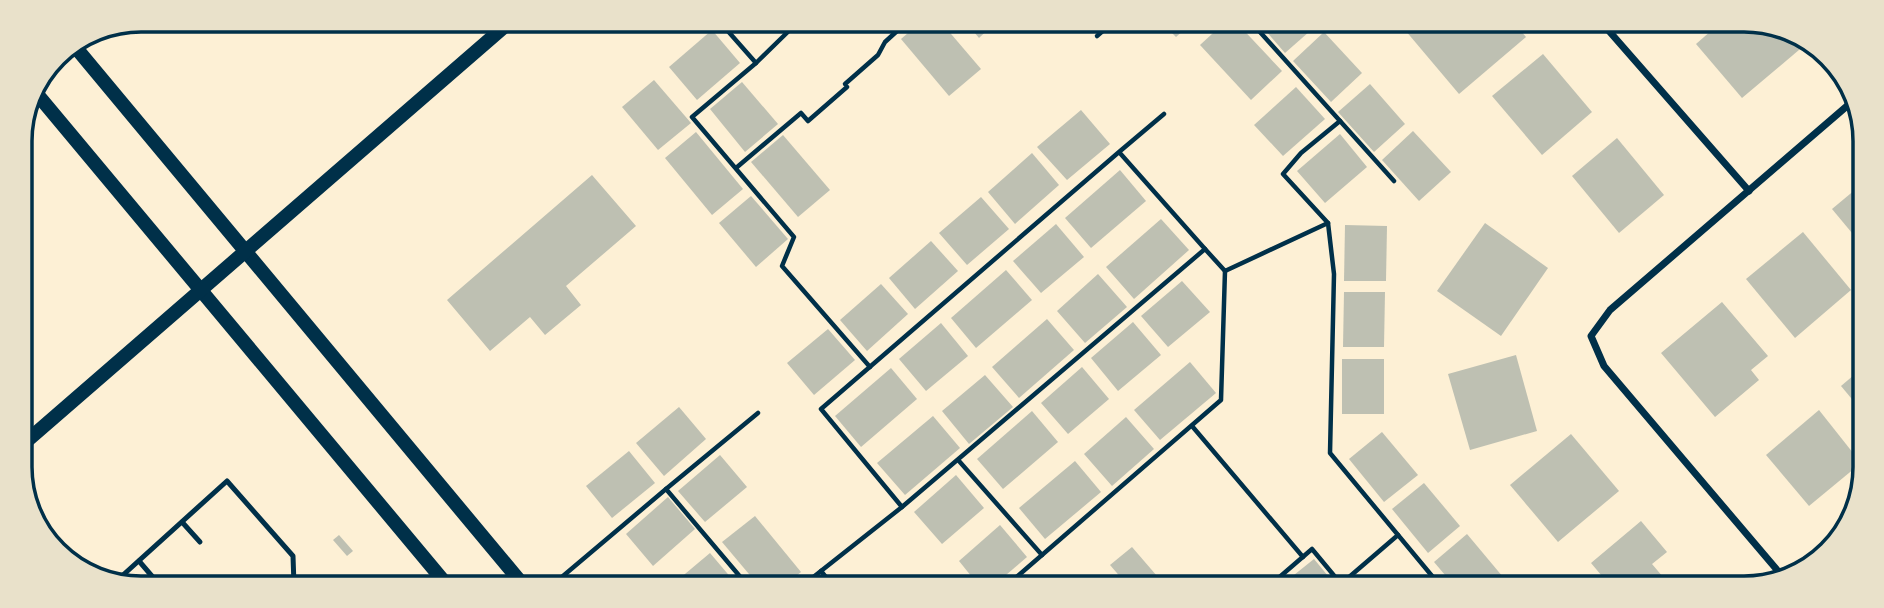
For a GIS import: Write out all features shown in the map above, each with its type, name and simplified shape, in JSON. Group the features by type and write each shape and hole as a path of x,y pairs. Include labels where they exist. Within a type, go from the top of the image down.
{"main road":[{"path":"31,437 498,32"},
{"path":"79,51 243,252 516,576"},
{"path":"40,98 439,576"}],"street":[{"path":"1610,32 1749,191"},
{"path":"1778,571 1605,366 1591,336 1610,310 1847,106"}],"lane":[{"path":"122,575 227,481 293,556 294,576"},
{"path":"183,522 200,542"},
{"path":"139,561 152,576"}],"path":[{"path":"729,32 756,63"},
{"path":"788,32 756,63 692,117 794,237 782,266 870,367"},
{"path":"736,168 801,113 808,121 878,55 885,42 896,32"},
{"path":"1097,36 1102,32"},
{"path":"1260,32 1394,181"},
{"path":"902,507 821,409 1164,114"},
{"path":"1340,121 1301,153 1283,174 1328,223 1334,274 1330,453 1432,576"},
{"path":"1018,576 1221,400 1225,271 1119,152"},
{"path":"1225,271 1328,223"},
{"path":"815,576 960,461 1205,249"},
{"path":"563,576 758,413"},
{"path":"1192,426 1303,557"},
{"path":"960,461 1042,555"},
{"path":"666,489 740,576"},
{"path":"1349,576 1398,535"},
{"path":"1281,576 1312,549 1334,576"},
{"path":"821,571 825,576"}],"building":[{"path":"710,32 714,32 740,63 697,100 669,67"},
{"path":"909,32 949,32 981,69 949,96 901,39"},
{"path":"974,32 985,32 979,38"},
{"path":"1214,32 1245,32 1282,71 1251,100 1200,45"},
{"path":"1267,32 1309,32 1285,53"},
{"path":"1324,32 1362,73 1331,102 1293,61"},
{"path":"1407,32 1522,32 1526,37 1459,94"},
{"path":"1710,32 1758,32 1772,35 1801,48 1742,98 1696,44"},
{"path":"1543,54 1592,112 1542,155 1492,96"},
{"path":"654,80 691,123 658,150 622,107"},
{"path":"742,82 778,124 745,152 710,109"},
{"path":"1370,84 1405,124 1374,152 1338,112"},
{"path":"1296,87 1325,119 1283,156 1254,125"},
{"path":"1081,110 1110,144 1067,180 1037,147"},
{"path":"1413,131 1451,172 1419,201 1382,160"},
{"path":"696,132 743,189 712,215 665,158"},
{"path":"1340,134 1367,167 1325,203 1297,171"},
{"path":"783,135 830,190 798,217 751,162"},
{"path":"1617,138 1664,195 1619,233 1572,176"},
{"path":"1032,153 1059,185 1015,224 988,192"},
{"path":"1120,170 1146,201 1091,248 1065,218"},
{"path":"592,175 636,226 566,286 581,305 545,335 530,317 490,351 447,300"},
{"path":"1853,192 1853,234 1832,209"},
{"path":"751,196 788,239 756,267 719,223"},
{"path":"981,197 1009,229 967,265 939,233"},
{"path":"1161,219 1189,250 1134,299 1106,267"},
{"path":"1485,223 1548,268 1501,336 1437,291"},
{"path":"1056,224 1084,257 1041,293 1013,261"},
{"path":"1345,225 1387,226 1386,281 1344,281"},
{"path":"1803,232 1851,290 1795,338 1746,279"},
{"path":"931,241 958,271 915,309 889,278"},
{"path":"1006,270 1032,300 976,348 951,318"},
{"path":"1098,274 1127,307 1085,343 1057,311"},
{"path":"1182,281 1210,312 1168,347 1141,316"},
{"path":"881,284 908,314 867,351 840,320"},
{"path":"1344,292 1385,292 1384,347 1343,347"},
{"path":"1722,302 1768,356 1751,370 1759,380 1715,417 1661,353"},
{"path":"1047,319 1074,350 1019,398 992,367"},
{"path":"1133,322 1161,355 1118,391 1091,358"},
{"path":"941,323 968,356 926,391 899,359"},
{"path":"828,329 855,360 814,395 787,363"},
{"path":"1516,355 1537,431 1470,450 1448,374"},
{"path":"1342,359 1384,359 1384,414 1342,414"},
{"path":"1190,362 1216,393 1160,440 1134,410"},
{"path":"1082,367 1109,399 1068,434 1041,403"},
{"path":"891,368 917,399 861,447 835,416"},
{"path":"985,375 1013,407 969,444 942,411"},
{"path":"1853,376 1853,400 1841,386"},
{"path":"679,407 706,439 664,476 636,443"},
{"path":"1819,410 1853,453 1853,470 1809,506 1766,455"},
{"path":"1032,411 1058,442 1003,489 977,459"},
{"path":"933,416 960,448 905,495 877,463"},
{"path":"1126,417 1154,449 1112,486 1084,454"},
{"path":"1382,432 1418,475 1384,502 1349,459"},
{"path":"1571,434 1619,491 1558,542 1510,485"},
{"path":"629,451 655,483 612,518 586,486"},
{"path":"720,455 747,487 705,522 678,491"},
{"path":"1075,461 1101,492 1045,539 1019,508"},
{"path":"956,475 984,508 942,544 914,512"},
{"path":"1424,483 1460,526 1428,553 1392,509"},
{"path":"668,497 695,529 653,566 626,534"},
{"path":"755,516 801,572 796,576 751,576 722,542"},
{"path":"1641,521 1667,552 1652,564 1662,576 1602,576 1591,563"},
{"path":"1000,525 1027,557 1005,576 971,576 959,561"},
{"path":"1467,534 1502,576 1446,576 1434,562"},
{"path":"339,535 353,551 347,556 333,540"},
{"path":"1132,547 1157,576 1120,576 1110,565"},
{"path":"710,553 730,576 683,576"},
{"path":"1314,559 1328,576 1293,576"}]}
